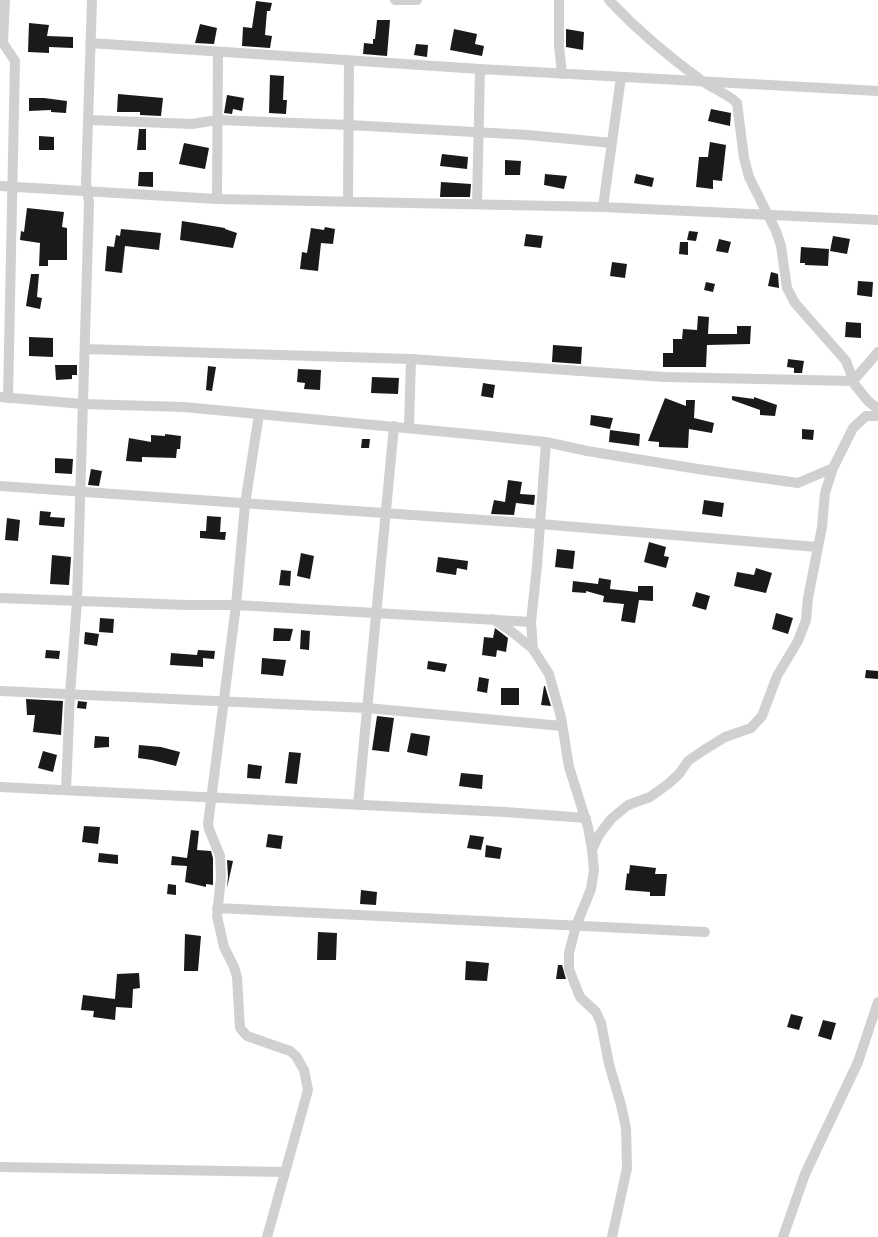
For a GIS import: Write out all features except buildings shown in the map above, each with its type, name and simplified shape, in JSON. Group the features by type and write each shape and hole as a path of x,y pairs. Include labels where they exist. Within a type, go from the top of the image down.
{"street":[{"path":"5,0 3,43 15,61 13,187 4,397 83,404 184,407 546,442 587,451 798,484 833,468"},
{"path":"66,790 70,694 77,601 89,203 87,191 92,0"},
{"path":"395,0 417,0"},
{"path":"559,0 559,46 562,74"},
{"path":"610,0 635,28 701,81 716,91 731,97 737,103 744,158 749,177 776,231 781,246 787,288 795,303 846,361 853,381 868,401 878,410"},
{"path":"90,43 562,74 878,91"},
{"path":"216,199 218,52"},
{"path":"348,202 349,60"},
{"path":"477,204 480,69"},
{"path":"603,207 621,77"},
{"path":"89,120 192,124 218,120 349,125 478,132 612,143"},
{"path":"0,186 216,199 603,207 878,220"},
{"path":"85,349 411,359 665,377 853,381"},
{"path":"853,381 878,352"},
{"path":"409,428 411,359"},
{"path":"259,414 245,504 236,605 223,701 213,798 208,824 220,856 217,916 224,947 237,978 240,1028 247,1036 290,1051 300,1062 304,1070 308,1090 267,1237"},
{"path":"592,850 599,835 611,819 628,805 650,797 668,784 688,761 725,737 750,728 762,716 777,676 798,641 806,620 817,546 822,528 825,493 833,468 853,428 866,416 878,416"},
{"path":"358,805 394,426"},
{"path":"532,649 531,622 546,442"},
{"path":"0,486 540,524 817,546"},
{"path":"0,598 187,606 236,605 531,622"},
{"path":"493,619 532,649 549,674 562,726 569,767 586,818 594,870 591,890 576,926 569,953 569,969 580,997 596,1012 601,1023 609,1064 622,1104 626,1128 627,1168 612,1237"},
{"path":"0,691 367,708 562,726"},
{"path":"0,787 505,812 586,818"},
{"path":"218,908 705,932"},
{"path":"783,1237 805,1174 858,1062 878,1002"},
{"path":"0,1167 285,1172"}]}
